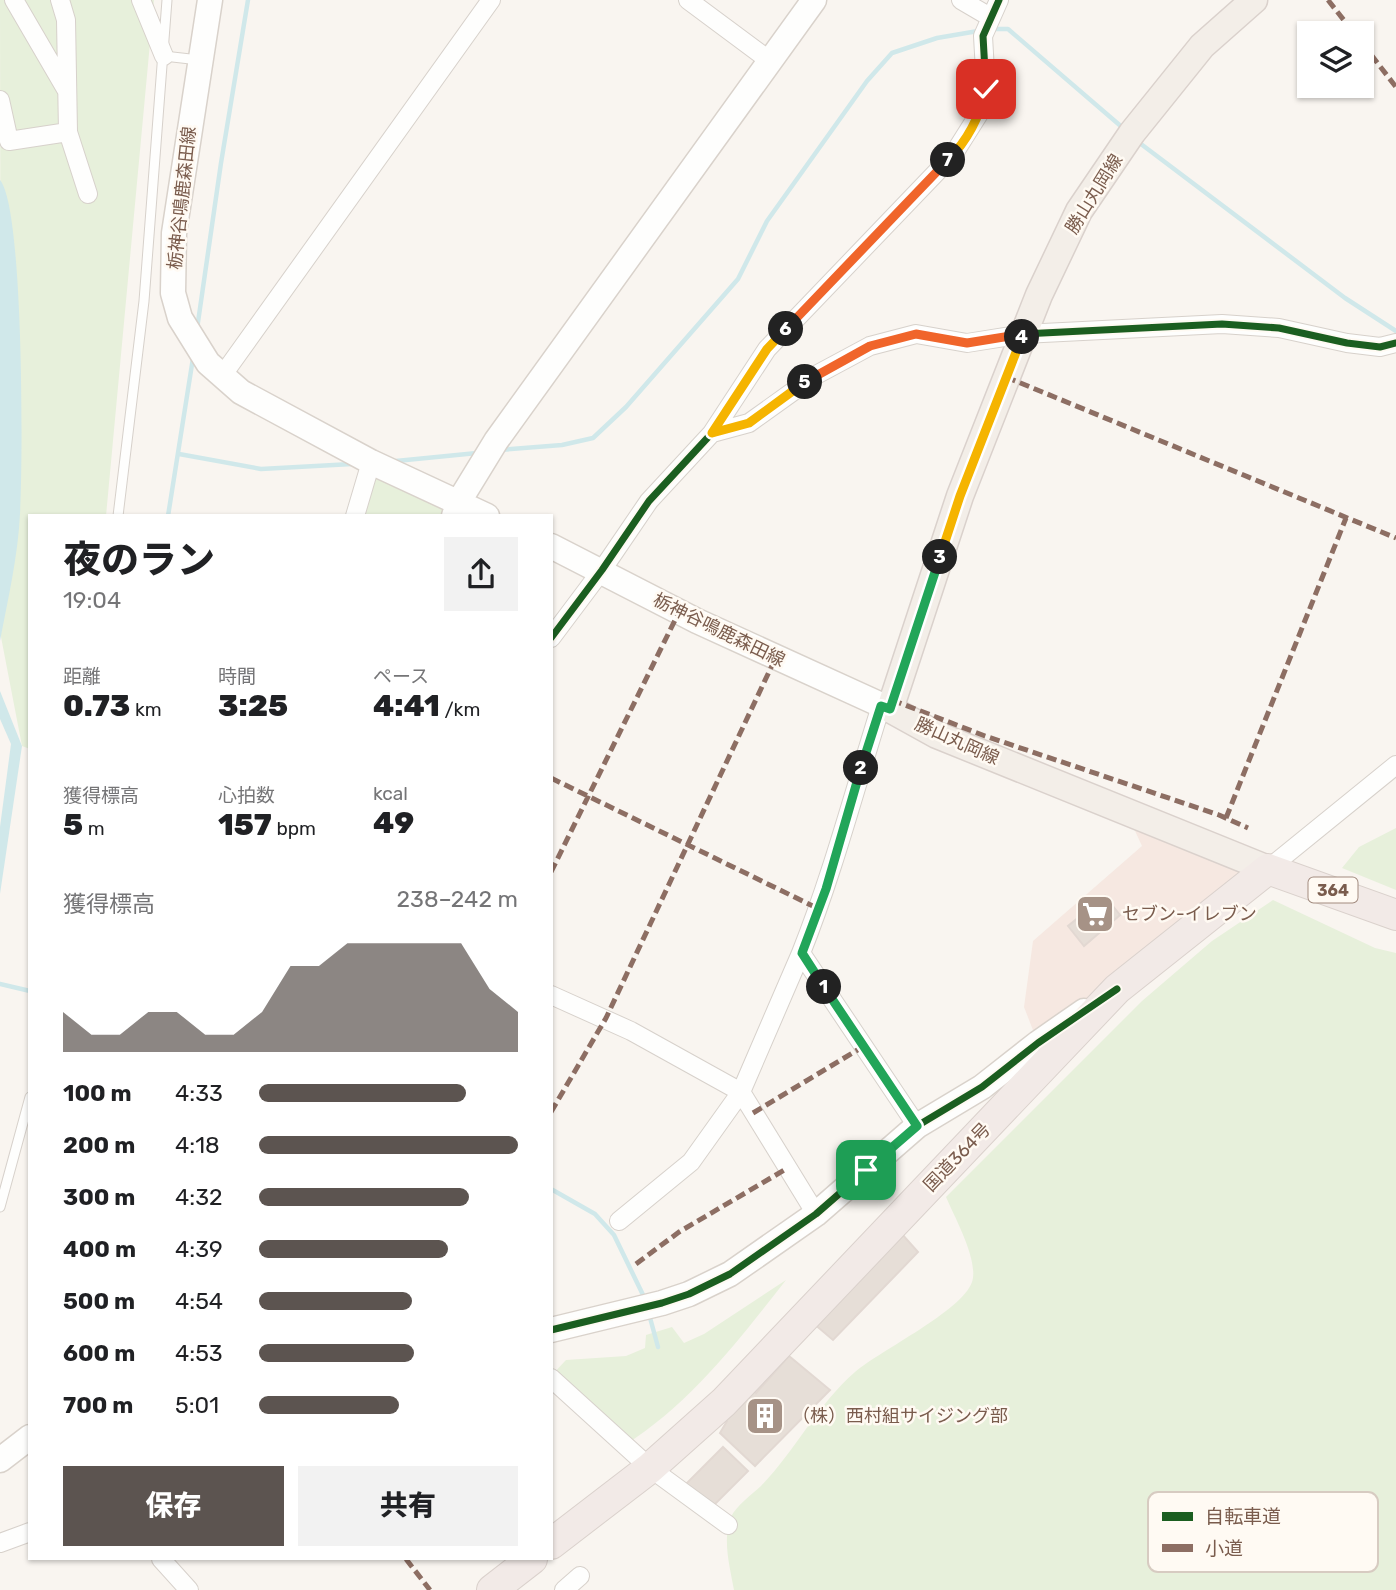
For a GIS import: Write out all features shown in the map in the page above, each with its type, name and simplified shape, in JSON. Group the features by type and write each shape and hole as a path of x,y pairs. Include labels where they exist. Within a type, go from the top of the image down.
{"highway":[{"name":"364","path":"1268,869 1396,915"},
{"name":"国道364号","path":"553,1543 650,1468 724,1402 1117,989 1268,869"}],"main road":[{"name":"勝山丸岡線","path":"1254,0 1202,46 1132,133 1079,211 1023,334 960,496 885,707 937,734 1268,869"}],"street":[{"path":"14,0 67,91"},
{"path":"60,0 66,20"},
{"path":"68,0 68,132 88,194"},
{"path":"141,0 164,56"},
{"name":"栃神谷鳴鹿森田線","path":"210,0 173,243 173,293 180,318 215,370 242,392 456,509 478,514"},
{"path":"215,370 491,0"},
{"path":"688,0 771,61"},
{"path":"456,509 496,441 814,0"},
{"path":"961,0 990,17"},
{"path":"553,635 602,570 649,500 712,433 767,349 953,155 970,132 982,109 986,89 983,36 999,0"},
{"path":"0,100 9,141 68,132"},
{"path":"712,433 749,423 816,375 870,346 916,334 967,343 1023,334 1222,324 1279,328 1380,347 1396,343"},
{"path":"356,514 371,462"},
{"name":"栃神谷鳴鹿森田線","path":"553,547 697,621 885,707"},
{"path":"619,1221 691,1163 741,1092 802,953 826,889 834,853 885,707"},
{"path":"1268,869 1395,768"},
{"path":"802,953 917,1126"},
{"path":"553,1330 689,1294 730,1274 816,1214 917,1126 982,1087 1038,1043 1117,989"},
{"path":"553,996 631,1031 741,1092 816,1214"},
{"path":"553,1380 650,1468 728,1525"},
{"path":"0,1460 28,1439"},
{"path":"0,1543 28,1533"},
{"path":"162,1560 189,1590"},
{"path":"564,1590 580,1576"}],"lane":[{"path":"118,514 144,301 167,0"},
{"path":"164,56 199,60"},
{"path":"0,1207 28,1104"}],"shaded area":[{"path":"1130,820 1268,869 1038,1043 1024,1007 1033,941 1142,846"}],"green space":[{"path":"0,0 154,0 106,514 28,514 28,748 22,746 1,637"},
{"path":"371,462 458,503 455,514 356,514"},
{"path":"1396,828 1396,890 1342,868 1359,847"},
{"path":"1273,900 1375,948 1396,953 1396,1590 734,1590 727,1535 731,1517 737,1509 761,1486 829,1398 855,1372 953,1305 972,1282 969,1251 946,1197 1142,1001 1212,941"},
{"path":"786,1280 732,1348 692,1391 649,1429 625,1445 553,1378 553,1374 566,1360 626,1356 645,1348 646,1335 672,1327 684,1343 704,1334"}],"water":[{"path":"0,180 8,200 18,285 22,445 17,546 0,641"},
{"path":"0,691 22,746 0,894 0,827 11,744 0,719"}],"building":[{"path":"1105,896 1120,915 1084,946 1068,926"},
{"path":"901,1233 918,1252 833,1340 813,1323"},
{"name":"（株）西村組サイジング部","path":"789,1356 830,1390 755,1466 720,1433 727,1421 725,1411 751,1385 756,1393"},
{"path":"723,1447 748,1471 712,1507 680,1490"}],"waterway":[{"path":"197,329 248,0"},
{"path":"990,29 1008,29 1123,128"},
{"path":"500,450 562,445 593,438 626,407 738,279 767,221 867,81 892,53 937,38 978,31"},
{"path":"1137,141 1345,298 1396,331"},
{"path":"168,514 193,358"},
{"path":"396,461 477,453"},
{"path":"179,454 261,469 352,464"},
{"path":"0,984 28,991"},
{"path":"553,1190 595,1214 614,1235 645,1299"},
{"path":"649,1314 658,1347"}],"marked path":[{"path":"1328,0 1345,21"},
{"path":"1374,59 1396,87"},
{"path":"1006,377 1396,538"},
{"path":"1226,818 1346,518"},
{"path":"553,868 679,612"},
{"path":"553,1109 606,1018 776,657"},
{"path":"892,700 985,736 1219,815 1248,828"},
{"path":"553,779 819,909"},
{"path":"753,1113 864,1046"},
{"path":"636,1264 679,1232 786,1169"},
{"path":"407,1560 430,1590"}],"cycle path":[{"path":"553,635 649,501 712,433 767,349 953,155 982,109 986,89 983,36 999,0"},
{"path":"712,433 749,423 816,375 870,346 916,334 967,343 1023,334 1222,324 1279,328 1347,343 1380,347 1396,343"},
{"path":"553,1330 662,1303 689,1294 730,1274 816,1214 917,1126 982,1087 1038,1043 1117,989"}],"place":[{"name":"セブン-イレブン","path":"1095,914"},
{"name":"（株）西村組サイジング部","path":"765,1416"}],"route":[{"path":"866,1170 917,1126 802,953 826,889 834,853 881,706 890,709 960,496 1023,334 967,343 916,334 870,346 816,375 749,423 712,433 767,349 953,155 970,132 982,109 986,89"}]}
